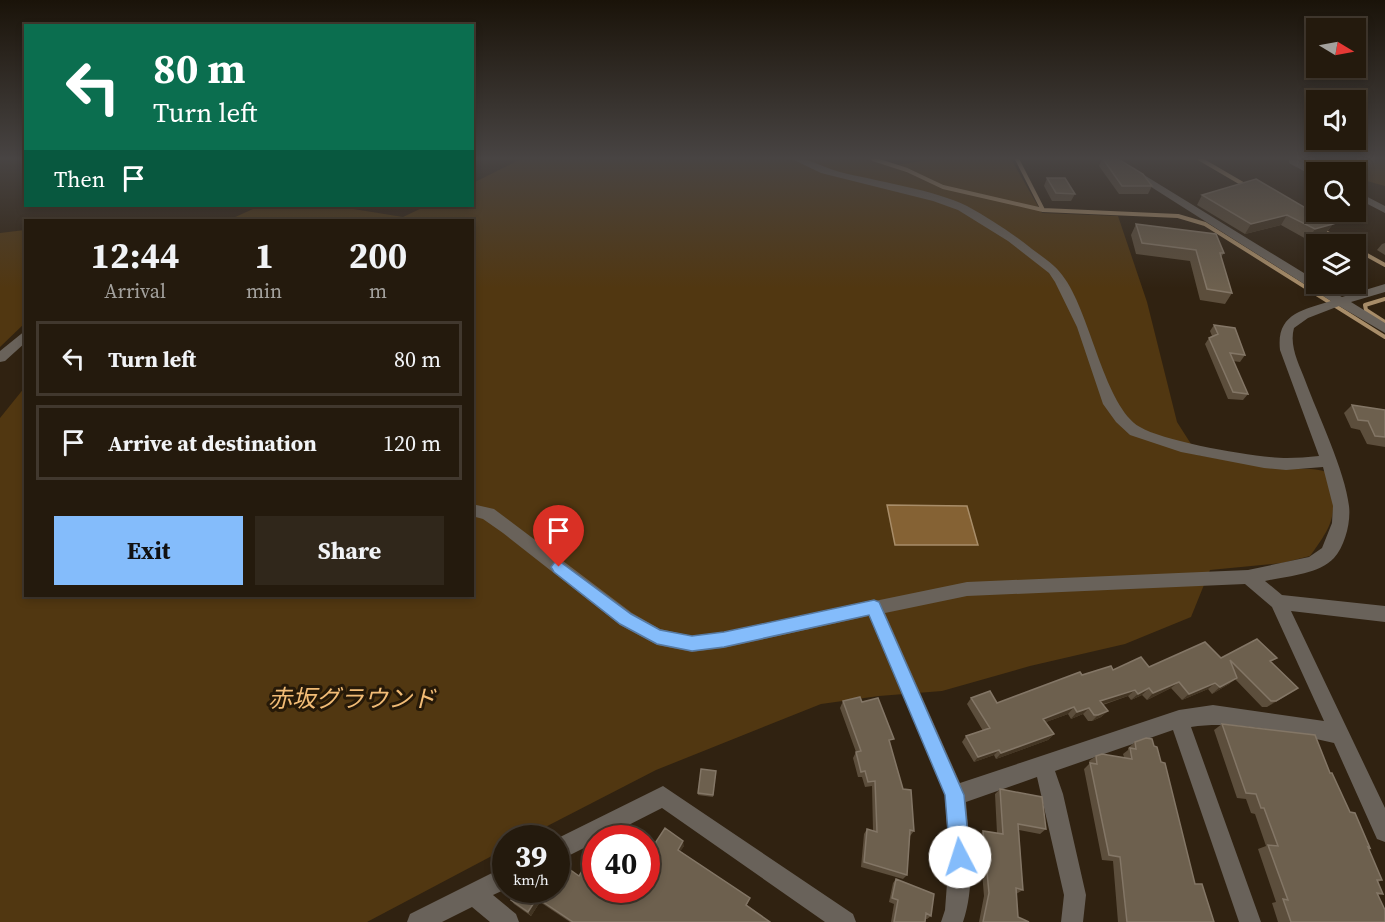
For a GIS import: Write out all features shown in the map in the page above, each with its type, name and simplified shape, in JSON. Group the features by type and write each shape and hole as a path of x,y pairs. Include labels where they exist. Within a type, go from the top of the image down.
{"street":[{"path":"945,202 962,208 1012,239 1053,271 1061,281 1083,327 1110,404 1135,431 1181,447 1264,462 1286,464 1327,460"},
{"path":"1179,202 1336,303 1385,329"},
{"path":"1371,202 1385,210"},
{"path":"474,510 488,514 509,528 626,619 657,637 692,644 724,640 967,589 1248,577 1313,563 1328,553 1337,536 1341,506 1327,460 1287,350 1285,337 1288,326 1293,322 1336,303 1385,288"},
{"path":"0,358 24,336"},
{"path":"1248,577 1278,602 1385,831"},
{"path":"1278,602 1385,614"},
{"path":"874,607 955,795 960,857 956,910 952,922"},
{"path":"955,795 1179,719 1213,714 1296,725 1340,734"},
{"path":"1179,719 1250,922"},
{"path":"1043,765 1053,794 1075,895 1072,922"},
{"path":"570,844 663,796 845,922"},
{"path":"418,922 492,884"},
{"path":"474,894 508,922"}],"green space":[{"name":"赤坂グラウンド","path":"474,202 1036,202 1042,213 1118,216 1147,302 1177,422 1198,455 1271,467 1327,472 1332,498 1332,517 1325,534 1310,556 1282,563 1210,570 1191,617 1125,644 1030,666 942,691 821,704 656,770 549,825 492,825 492,856 367,922 0,922 0,418 24,388 24,597 474,597 474,219 231,219 255,208 341,207 403,217 424,207 474,207"},
{"path":"24,230 24,324 0,347 0,233"}],"shaded area":[{"path":"887,505 967,506 978,545 895,545"}],"building":[{"path":"1214,202 1295,202 1306,208 1306,222 1333,224 1315,229 1287,215 1251,224"},
{"path":"1136,224 1216,234 1224,253 1220,253 1232,293 1207,289 1196,250 1142,243"},
{"path":"1214,325 1235,328 1245,355 1230,353 1248,394 1233,392 1209,338 1218,334"},
{"path":"1352,405 1385,410 1385,437 1375,436 1368,421 1358,420"},
{"path":"1257,639 1277,658 1270,661 1298,688 1276,701 1271,701 1230,660 1237,678 1220,687 1215,683 1189,694 1179,682 1153,693 1149,688 1138,694 1135,690 1100,701 1108,711 1098,715 1094,715 1089,708 1077,712 1074,707 1043,719 1054,734 1001,753 999,750 978,757 966,736 990,728 971,698 990,691 997,703 1080,672 1082,675 1111,666 1113,670 1141,657 1149,667 1205,642 1221,658"},
{"path":"860,697 862,702 878,698 894,739 889,740 903,789 911,790 914,831 910,830 907,875 864,862 867,829 877,832 875,781 868,782 865,771 861,772 856,752 861,751 843,701"},
{"path":"1222,724 1315,735 1330,773 1350,812 1355,813 1382,880 1377,880 1383,894 1377,893 1385,910 1385,922 1291,922 1283,899 1288,900 1268,845 1278,846 1264,808 1261,808 1256,794 1246,793"},
{"path":"1146,738 1152,739 1161,762 1165,763 1195,884 1202,884 1214,922 1127,922 1120,857 1109,855 1090,763 1097,764 1096,756 1102,754 1132,759 1130,748 1136,749 1135,742"},
{"path":"701,769 716,771 713,795 698,793"},
{"path":"1000,789 1042,797 1046,829 1018,824 1023,890 1016,888 1018,917 1029,922 983,922 989,893 983,831 1003,834"},
{"path":"665,828 683,841 678,850 750,898 746,905 770,922 573,922 544,903 570,903 570,870 579,876 582,871 582,903 660,903 660,836"},
{"path":"896,879 934,894 931,916 926,913 925,922 894,922 898,900 892,898"},
{"path":"515,903 534,903 528,912"}],"waterway":[{"path":"1008,202 1043,210"},
{"path":"1039,202 1043,210"},
{"path":"1043,210 1178,216 1205,224 1385,337"},
{"path":"1320,229 1329,234"},
{"path":"1366,255 1385,265"},
{"path":"1385,299 1365,305 1366,310 1385,322"}],"route":[{"path":"559,567 626,619 657,637 692,644 724,640 874,607 955,795 960,857"}]}
